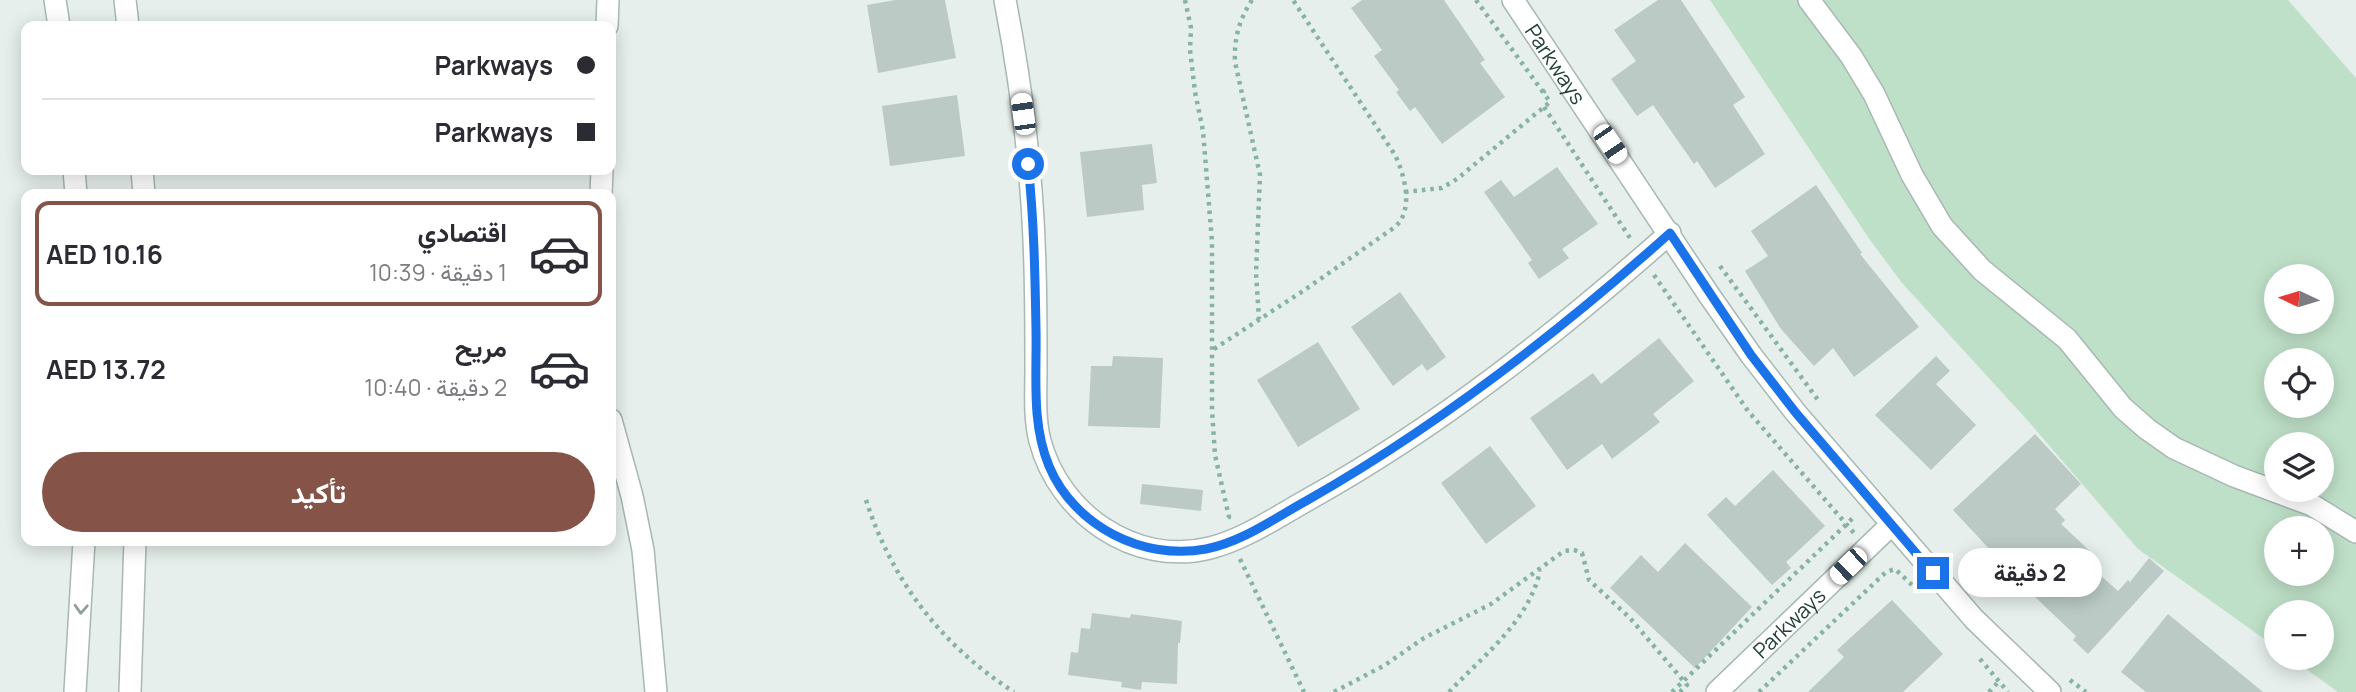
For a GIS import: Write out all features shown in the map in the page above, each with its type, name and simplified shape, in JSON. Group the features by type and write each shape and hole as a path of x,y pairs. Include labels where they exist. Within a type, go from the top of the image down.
{"street":[{"path":"55,0 58,21"},
{"path":"125,0 127,21"},
{"path":"607,21 608,0"},
{"path":"1005,0 1023,114 1031,190 1035,265 1036,409 1040,439 1049,468 1064,493 1085,515 1109,533 1132,544 1156,550 1182,552 1207,549 1232,541 1340,481 1427,426 1511,366 1670,233"},
{"name":"Parkways","path":"1513,0 1751,355 1796,413 1974,619 2050,692"},
{"path":"1809,0 1851,56 1874,94 1912,175 1942,226 1982,270 2067,339 2123,408 2174,448 2213,467 2312,505 2356,532"},
{"path":"616,439 643,550 656,692"},
{"name":"Parkways","path":"1717,692 1892,524"},
{"path":"75,692 84,546"},
{"path":"130,692 135,546"}],"path":[{"path":"1185,0 1206,165 1213,261 1212,410 1215,455 1228,517 1222,520 1304,692"},
{"path":"1252,0 1239,23 1234,49 1260,175 1256,274 1259,319"},
{"path":"1213,349 1395,227 1402,220 1407,208 1395,155 1293,0"},
{"path":"1405,192 1441,188 1450,184 1550,102 1476,0"},
{"path":"1543,92 1565,77"},
{"path":"1544,107 1642,257 1748,411 1867,548"},
{"path":"866,500 885,552 922,610 972,662 1014,692"},
{"path":"1672,692 1871,500"},
{"path":"1334,692 1385,665 1424,638 1491,604 1564,551 1574,550 1582,553 1589,580 1630,618 1687,685 1680,692"},
{"path":"1759,692 1886,572 1895,569 1899,571 1920,594"},
{"path":"1449,692 1520,617 1535,590 1541,570"},
{"path":"1973,652 2008,692"}],"green space":[{"path":"1710,0 2288,0 2356,78 2356,692 2338,692 2308,670 2334,670 2334,600 2264,600 2264,639 2138,549 2029,422 1902,283 1870,240"}],"building":[{"path":"895,0 945,0 956,58 878,73 867,5"},
{"path":"1362,0 1444,0 1485,60 1480,63 1505,97 1442,144 1415,107 1410,111 1396,92 1399,90 1374,56 1382,50 1351,8"},
{"path":"1658,0 1681,0 1745,97 1733,105 1765,154 1715,188 1697,161 1694,164 1653,105 1637,116 1611,79 1636,61 1614,30"},
{"path":"957,95 965,156 890,166 882,106"},
{"path":"1152,144 1157,183 1142,185 1144,210 1087,217 1080,152"},
{"path":"1557,167 1598,224 1562,249 1569,258 1539,279 1528,263 1532,260 1484,192 1501,180 1514,197"},
{"path":"1816,185 1862,253 1860,254 1919,327 1854,377 1833,348 1814,366 1781,329 1745,271 1768,256 1751,231"},
{"path":"1400,292 1446,357 1427,371 1422,364 1393,386 1351,327"},
{"path":"1659,338 1694,381 1653,414 1660,422 1612,459 1602,444 1567,470 1530,418 1593,373 1601,384"},
{"path":"1318,342 1360,409 1298,447 1257,380"},
{"path":"1113,356 1163,358 1160,428 1088,426 1091,366 1112,366"},
{"path":"1936,356 1950,371 1936,384 1976,425 1931,470 1875,415"},
{"path":"2035,434 2081,484 2055,509 2065,520 2061,524 2090,551 2082,559 2118,591 2128,580 2130,582 2149,558 2164,571 2088,654 2073,640 2076,636 2008,571 1997,582 1981,566 1993,553 1953,510"},
{"path":"1490,446 1536,506 1486,544 1441,483"},
{"path":"1773,470 1825,526 1786,562 1791,568 1772,585 1707,515 1726,497 1735,506"},
{"path":"1142,484 1203,490 1201,511 1140,504"},
{"path":"1685,543 1752,607 1695,668 1610,588 1641,555 1658,572"},
{"path":"1892,600 1943,654 1903,692 1808,692 1844,657 1837,650"},
{"path":"1092,613 1130,618 1131,614 1182,621 1178,643 1177,684 1142,682 1141,690 1121,687 1122,682 1068,675 1071,652 1078,653 1081,628 1090,629"},
{"path":"2168,614 2263,692 2146,692 2121,672"}],"route":[{"path":"1028,164 1035,265 1036,409 1040,439 1049,468 1064,493 1085,515 1109,533 1132,544 1156,550 1182,552 1207,549 1251,532 1340,481 1427,426 1511,366 1591,302 1670,233 1751,355 1796,413 1933,573"}]}
